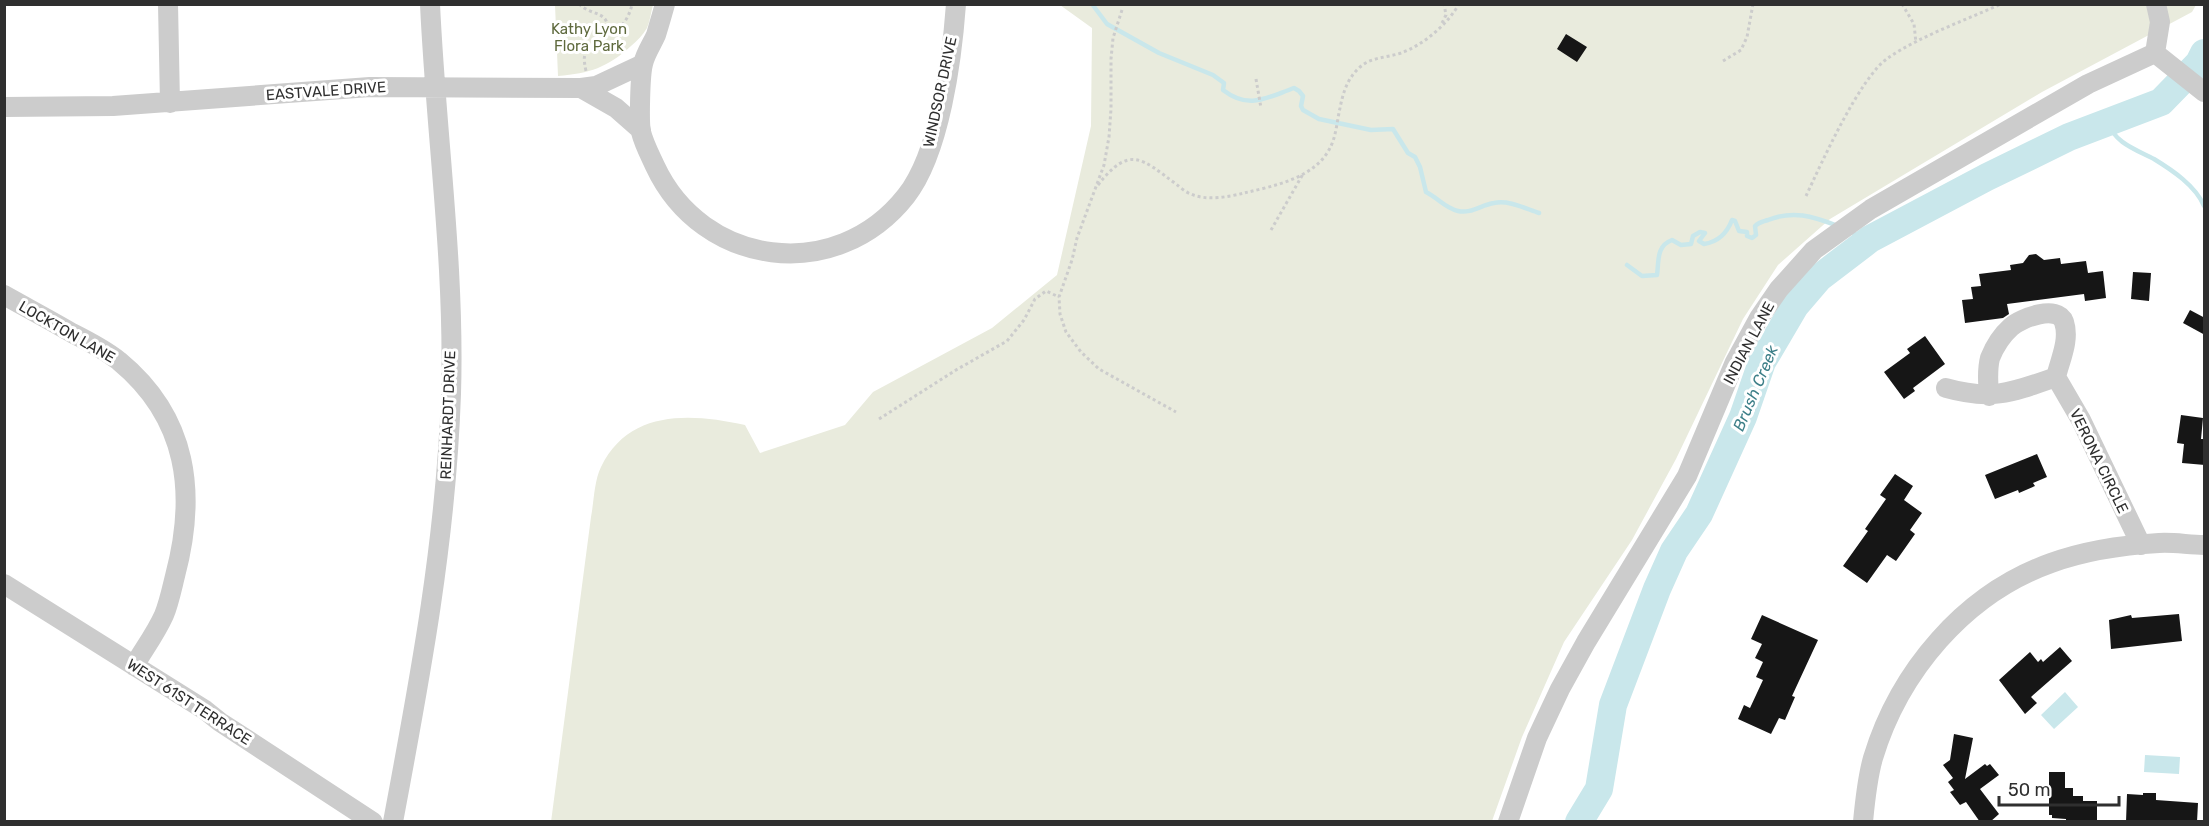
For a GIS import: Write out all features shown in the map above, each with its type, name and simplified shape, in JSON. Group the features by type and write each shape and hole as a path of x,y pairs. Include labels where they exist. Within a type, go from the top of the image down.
{"street":[{"path":"168,4 170,103"},
{"name":"REINHARDT DRIVE","path":"393,822 436,578 447,476 451,393 449,240 430,4"},
{"path":"643,64 656,34 665,4"},
{"name":"WINDSOR DRIVE","path":"643,64 641,130 662,180 678,203 698,223 718,236 741,246 778,254 798,254 826,249 845,243 869,231 886,218 907,196 920,174 931,145 941,103 956,4"},
{"path":"2156,4 2163,59 2199,88"},
{"name":"INDIAN LANE","path":"1508,822 1537,738 1560,689 1687,476 1735,362 1759,318 1779,290 1814,250 1870,209 2088,84 2163,59"},
{"name":"EASTVALE DRIVE","path":"4,107 74,108 170,103 370,87 437,87 584,80 596,86 643,64"},
{"path":"584,80 641,130"},
{"name":"LOCKTON LANE","path":"4,295 99,347 117,360 152,396 171,427 180,448 185,471 187,506 183,548 165,613 134,666"},
{"path":"1947,388 1978,396 1989,396 2014,392 2056,377 2066,343 2061,316 2053,313 2040,314 2016,323 2009,329 1996,346 1988,368 1989,396"},
{"name":"VERONA CIRCLE","path":"2056,377 2080,420 2141,545"},
{"path":"1863,822 1873,760 1889,715 1902,689 1926,654 1953,626 1987,597 2015,580 2051,563 2095,552 2160,543 2205,545"},
{"name":"WEST 61ST TERRACE","path":"4,584 205,710 373,822"}],"path":[{"path":"579,4 589,12 603,16 607,22 606,36 589,45 586,50 584,80"},
{"path":"607,30 614,32 620,29 632,4"},
{"path":"1442,25 1446,15 1444,4"},
{"path":"1098,185 1110,169 1124,161 1137,159 1153,165 1191,195 1210,198 1283,183 1303,174 1310,170 1331,148 1349,79 1360,66 1377,58 1400,53 1421,43 1452,16 1459,4"},
{"path":"1723,61 1741,50 1747,37 1753,4"},
{"path":"1902,4 1914,24 1916,43"},
{"path":"1806,196 1835,136 1875,70 1888,58 1916,43 2001,4"},
{"path":"1122,10 1113,38 1109,137 1098,185 1077,238 1059,297 1060,314 1066,332 1081,352 1099,369 1176,412"},
{"path":"1256,79 1261,108"},
{"path":"1271,230 1303,174"},
{"path":"879,420 956,370 1007,341 1024,320 1035,299 1046,291 1059,297"}],"green space":[{"name":"Kathy Lyon Flora Park","path":"555,4 653,5 645,31 614,60 598,68 558,76"},
{"path":"1060,5 2196,5 2192,12 2042,92 1830,219 1778,265 1743,319 1676,459 1632,540 1564,642 1522,737 1492,821 551,822 594,492 601,467 613,448 628,434 645,425 663,420 704,418 745,425 760,453 845,425 873,392 992,328 1057,275 1091,126 1092,28"}],"water":[{"path":"2065,692 2078,707 2054,729 2041,715"},
{"path":"2145,755 2180,757 2179,774 2144,772"}],"building":[{"path":"1566,34 1587,47 1577,62 1557,49"},
{"path":"2036,254 2044,260 2060,258 2061,264 2086,261 2088,273 2103,271 2106,298 2085,301 2084,294 2007,304 2009,314 2003,318 1965,323 1962,300 1973,299 1971,287 1981,286 1979,274 2011,270 2010,265 2023,263 2029,255"},
{"path":"2133,272 2151,273 2149,301 2131,299"},
{"path":"2190,310 2205,318 2205,335 2183,323"},
{"path":"1925,336 1945,364 1913,388 1915,391 1904,399 1884,372 1910,353 1907,349"},
{"path":"2181,415 2203,418 2201,439 2205,439 2205,465 2182,463 2184,444 2177,443"},
{"path":"2037,454 2047,477 2033,483 2035,486 2019,493 2018,490 1995,499 1985,475"},
{"path":"1895,474 1913,486 1904,500 1922,513 1910,530 1915,534 1896,561 1887,555 1867,583 1843,566 1868,531 1865,529 1886,499 1880,495"},
{"path":"2179,614 2182,641 2111,649 2109,620 2131,615 2132,618"},
{"path":"1762,615 1818,640 1792,696 1795,697 1785,720 1779,718 1771,734 1738,719 1744,705 1750,708 1763,680 1756,677 1763,662 1755,658 1762,644 1751,639"},
{"path":"2060,647 2072,661 2031,697 2037,703 2025,714 1999,680 2030,652 2038,662 2041,659 2043,662"},
{"path":"1954,734 1973,738 1965,779 1985,764 1987,766 1990,764 1999,775 1980,789 1999,814 1990,822 1980,822 1966,802 1960,805 1950,792 1954,790 1948,782 1953,778 1943,765 1950,760"},
{"path":"2049,772 2065,772 2065,788 2073,788 2073,796 2083,796 2083,801 2097,801 2097,822 2066,822 2066,819 2052,818 2052,815 2049,815"},
{"path":"2143,793 2156,793 2156,800 2198,803 2197,822 2126,822 2127,794 2143,795"}],"waterway":[{"path":"1092,4 1107,24 1159,53 1213,75 1224,83 1223,90 1241,100 1258,100 1294,88 1303,96 1301,106 1303,110 1319,119 1371,130 1393,129 1408,153 1415,157 1426,192 1453,210 1463,212 1500,202 1539,213"},
{"name":"Brush Creek","path":"1579,822 1599,789 1613,705 1657,589 1674,551 1699,514 1743,417 1762,362 1795,306 1819,278 1870,239 1987,177 2069,137 2161,102 2199,63 2204,53"},
{"path":"2108,122 2121,141 2154,159 2183,179 2204,206"},
{"path":"1627,265 1642,276 1657,275 1659,255 1667,243 1672,240 1681,245 1691,244 1693,236 1700,232 1705,233 1699,241 1704,244 1709,243 1721,236 1732,220 1735,221 1739,231 1747,232 1747,236 1752,238 1756,235 1755,226 1786,215 1811,217 1838,226"},
{"path":"1851,232 1870,239"}]}
